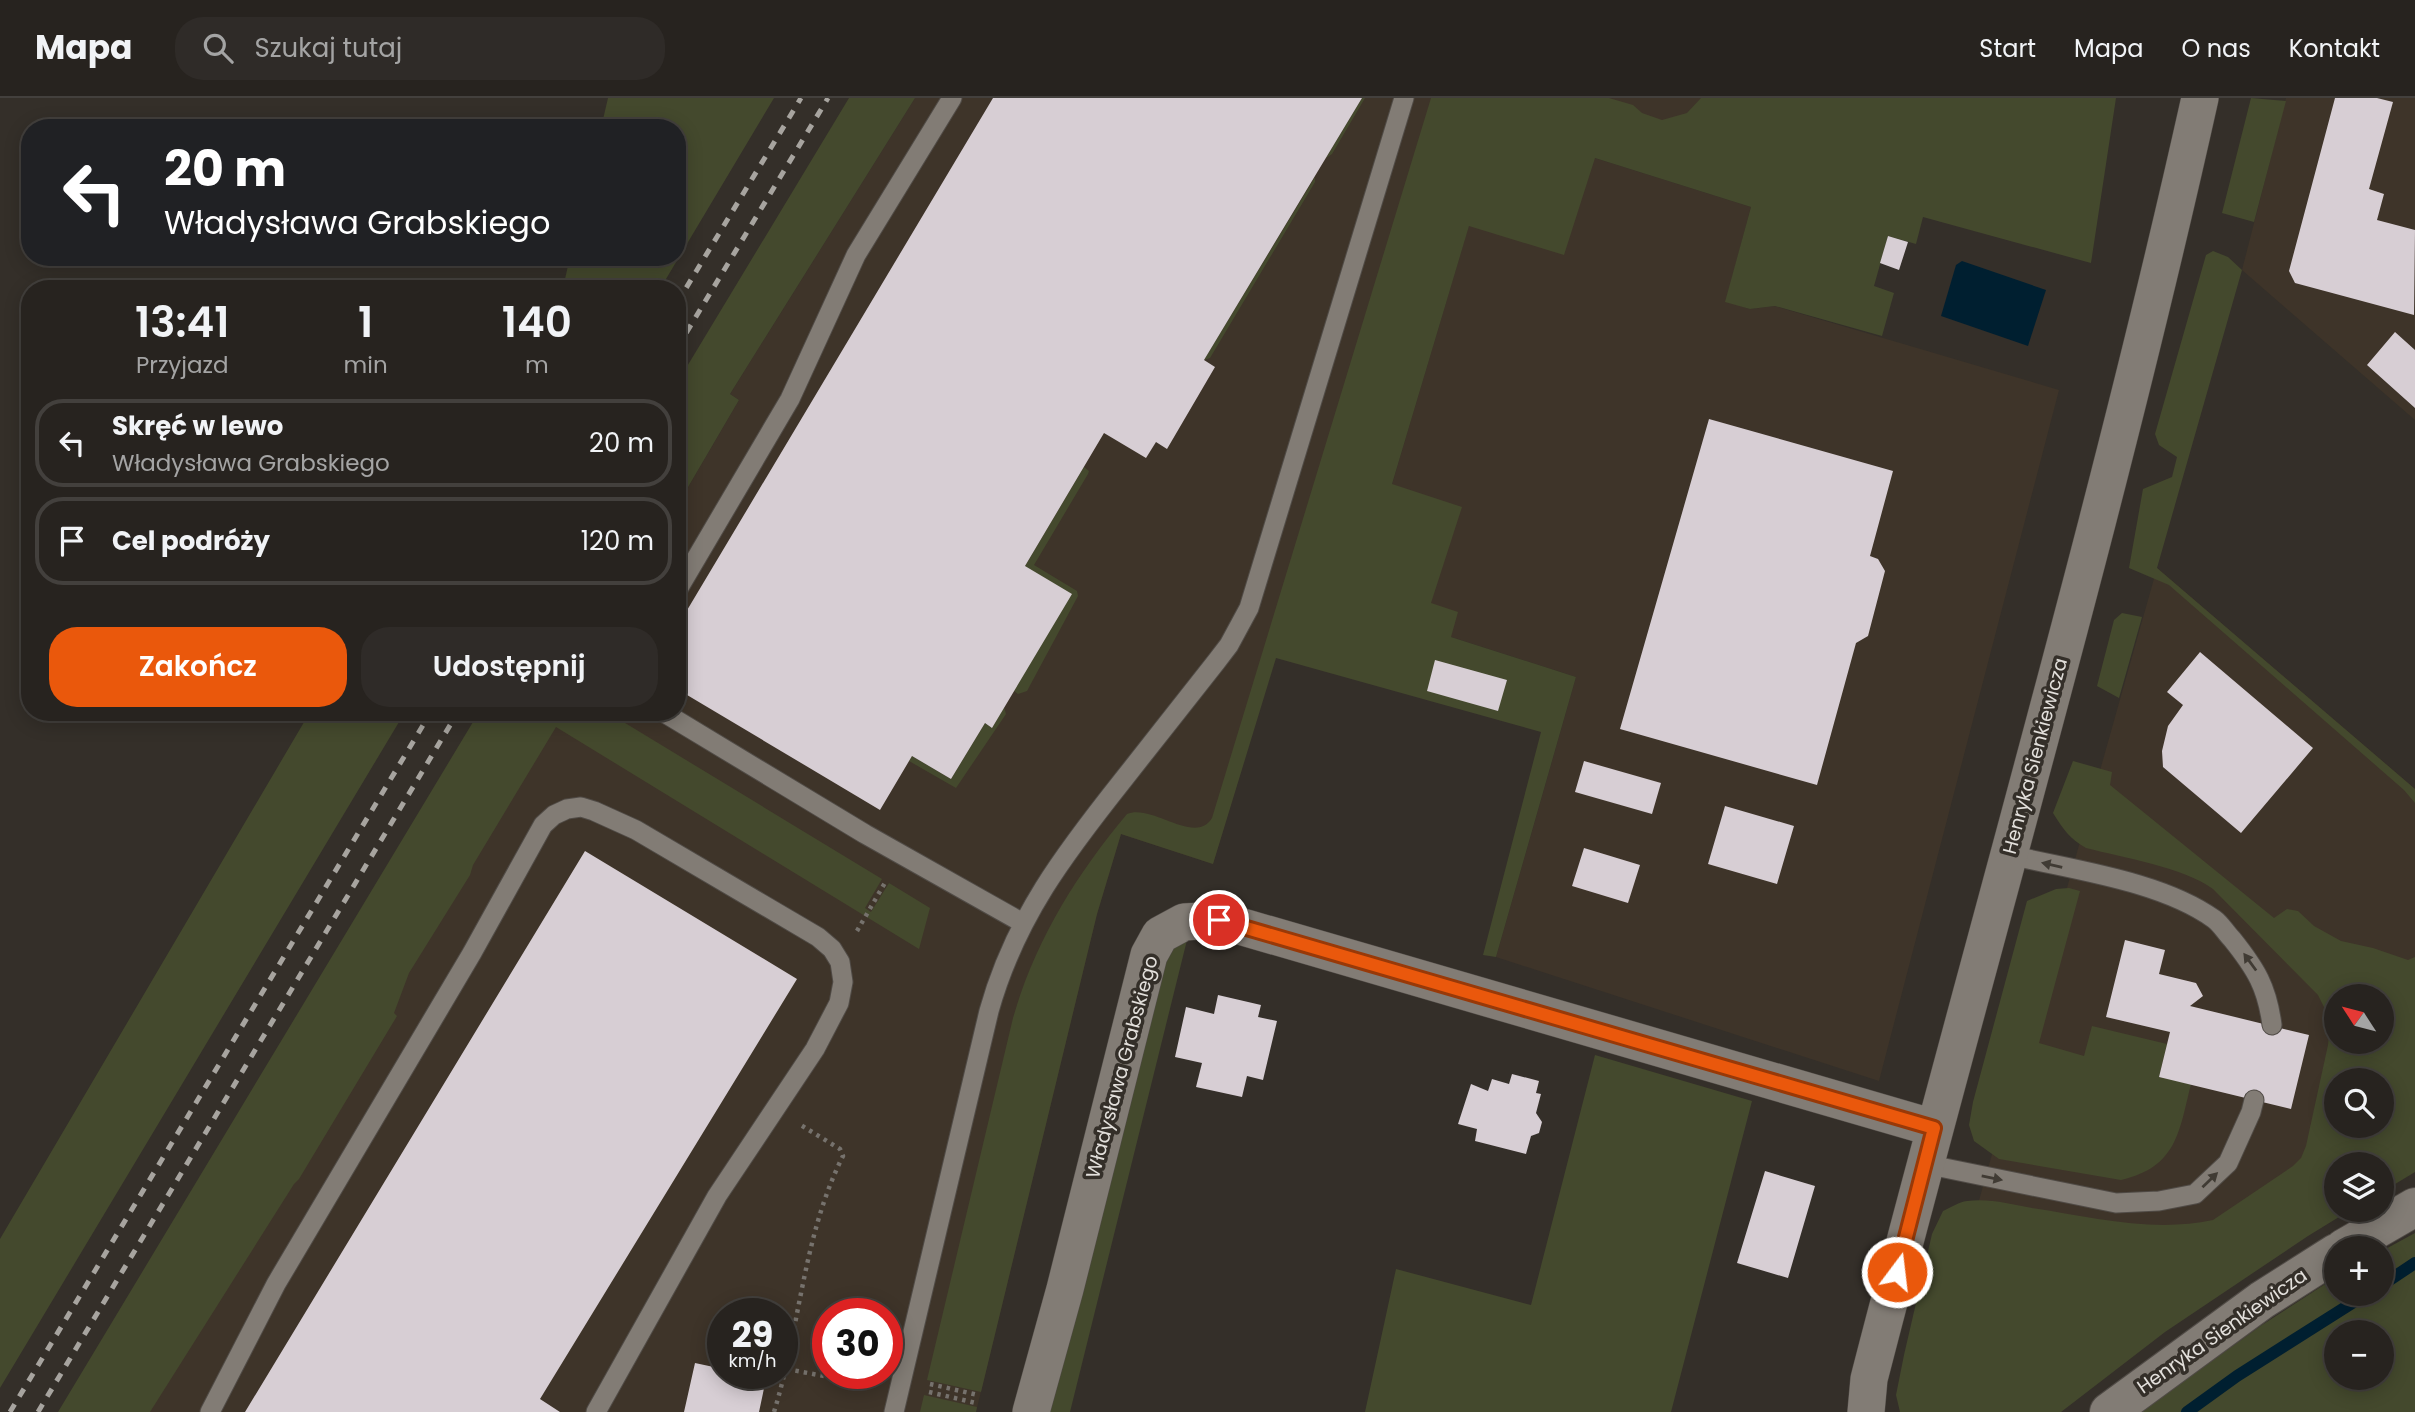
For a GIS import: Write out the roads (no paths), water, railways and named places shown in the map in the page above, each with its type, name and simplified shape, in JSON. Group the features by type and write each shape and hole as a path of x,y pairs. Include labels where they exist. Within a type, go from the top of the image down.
{"street":[{"name":"Henryka Sienkiewicza","path":"1866,1412 1869,1379 1934,1128 2010,855 2162,267 2200,98"},
{"name":"Władysława Grabskiego","path":"1031,1412 1065,1289 1149,955 1160,935 1184,922 1219,920 1934,1128"},
{"path":"2364,1236 2415,1206"},
{"name":"Henryka Sienkiewicza","path":"2109,1412 2262,1300 2324,1261"}],"lane":[{"path":"686,576 790,399 856,255 952,98"},
{"path":"896,1404 989,1011 1006,962 1023,923 1064,855 1216,662 1249,608 1404,98"},
{"path":"678,721 865,834 1023,923"},
{"path":"210,1412 276,1284 465,965 543,825 560,811 581,807 636,830 818,937 836,955 844,982 839,1003 815,1049 717,1196 596,1412"},
{"path":"2010,855 2173,896 2216,920 2254,966 2268,996 2272,1025"},
{"path":"1925,1164 2116,1203 2159,1202 2195,1195 2228,1163 2254,1100"}],"water":[{"path":"1962,261 2046,290 2028,346 1941,316 1956,265"}],"waterway":[{"path":"2394,1277 2415,1263"},
{"path":"2187,1412 2237,1376 2347,1306"}],"railway":[{"path":"686,288 801,98"},
{"path":"686,333 828,98"},
{"path":"10,1412 426,721"},
{"path":"38,1412 453,721"}]}
